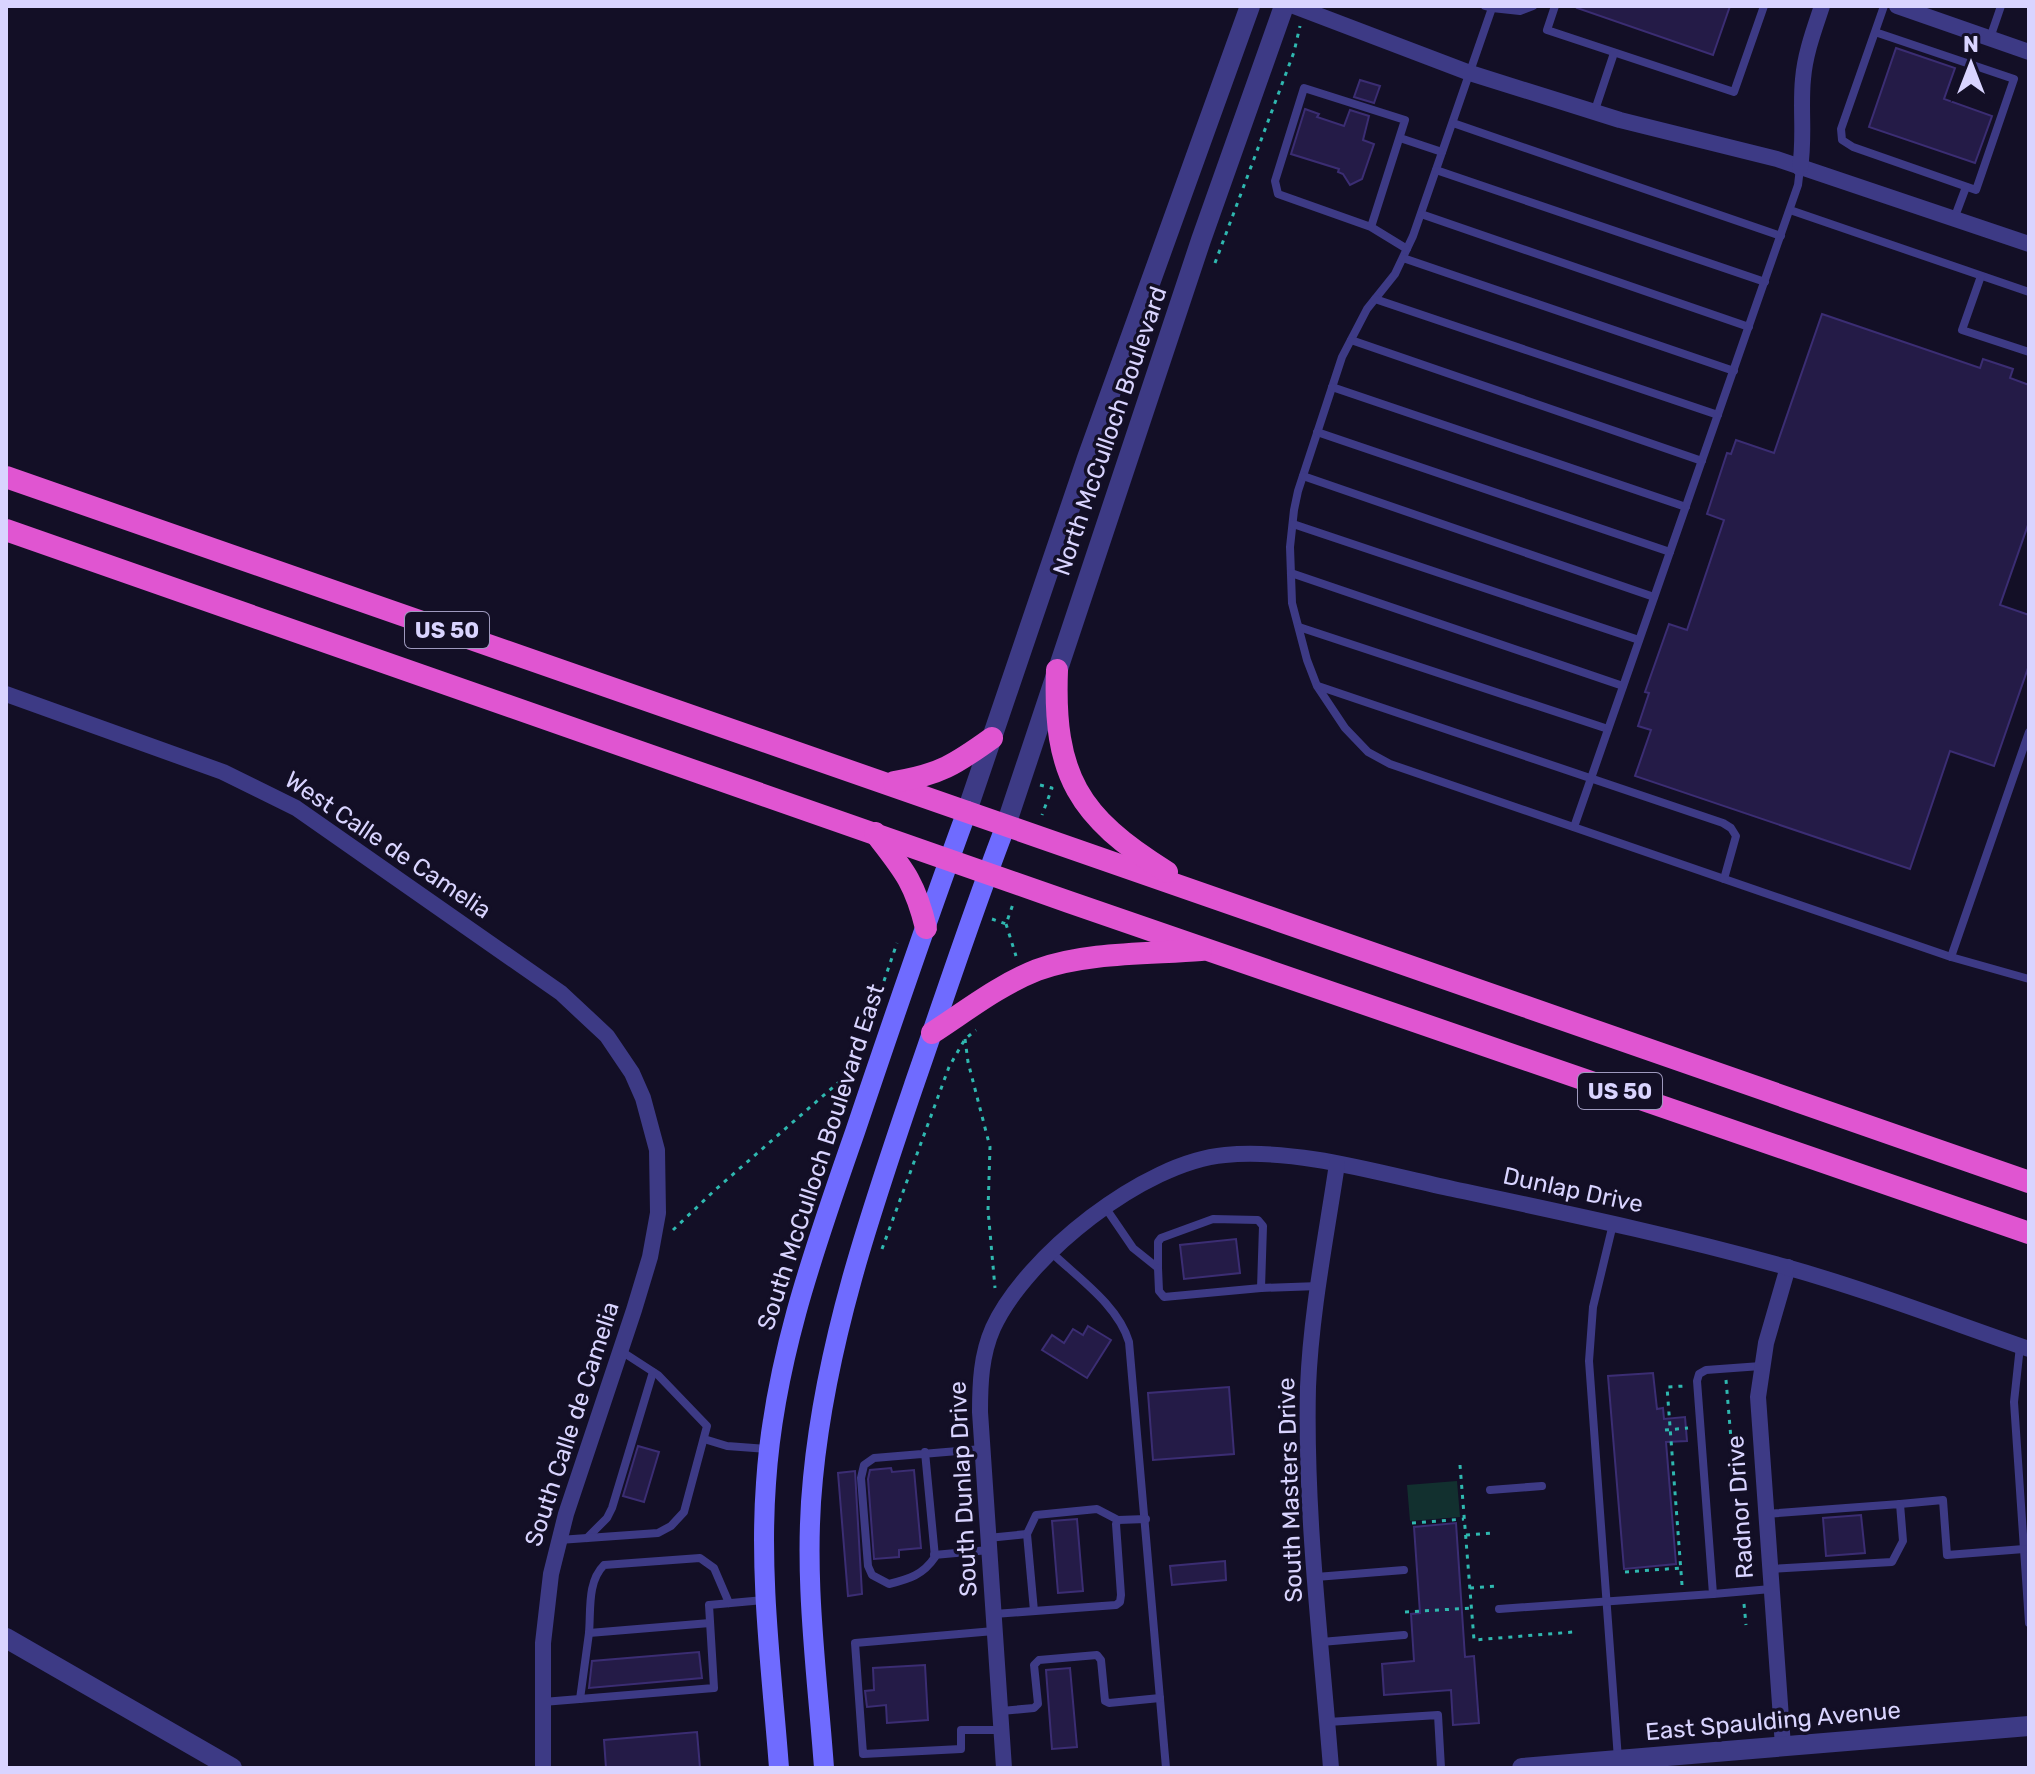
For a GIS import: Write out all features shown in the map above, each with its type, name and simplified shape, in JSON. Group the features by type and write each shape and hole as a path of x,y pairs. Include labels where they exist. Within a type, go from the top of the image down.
{"highway":[{"name":"US 50","path":"6,477 2029,1182"},
{"name":"US 50","path":"6,530 2029,1233"},
{"path":"1057,670 1056,707 1060,747 1065,765 1086,805 1131,850 1198,891"},
{"path":"889,783 944,771 992,738"},
{"path":"874,832 907,874 918,895 926,928"},
{"path":"932,1033 1010,983 1040,969 1077,960 1210,950"}],"main road":[{"name":"South McCulloch Boulevard East","path":"779,1768 764,1534 769,1449 777,1386 810,1260 967,811"},
{"name":"North McCulloch Boulevard","path":"987,873 1006,825"},
{"path":"824,1768 810,1560 812,1480 820,1417 852,1279 882,1179 987,873"}],"street":[{"name":"North McCulloch Boulevard","path":"967,811 1087,458 1250,6"},
{"path":"1800,168 1804,140 1802,81 1807,51 1822,6"},
{"path":"1897,6 2029,52"},
{"name":"North McCulloch Boulevard","path":"1006,825 1201,240 1294,7"},
{"path":"1294,7 1470,73 1594,113 1777,159 2029,244"},
{"name":"West Calle de Camelia","path":"6,694 223,772 296,808 578,1007 620,1052 643,1098"},
{"name":"South Calle de Camelia","path":"543,1768 545,1606 559,1540 650,1257 658,1213 657,1150 643,1098"},
{"name":"Dunlap Drive","path":"1105,1207 1153,1177 1217,1155 1255,1154 1337,1164 1613,1223 1788,1267 2024,1347"},
{"name":"South Masters Drive","path":"1331,1768 1308,1429 1309,1374 1337,1164"},
{"name":"South Dunlap Drive","path":"1004,1768 982,1449 981,1372 988,1340 1019,1288 1052,1253 1105,1207"},
{"name":"Radnor Drive","path":"1783,1746 1758,1409 1761,1366 1788,1267"},
{"path":"6,1638 232,1768"},
{"name":"East Spaulding Avenue","path":"1522,1768 2029,1726"}],"lane":[{"path":"1533,6 1520,11 1489,7 1470,73 1421,214 1395,274 1375,299 1351,340 1298,491 1293,524 1292,603 1317,686 1345,728 1368,752 1390,764 1951,957 2029,979"},
{"path":"1555,6 1547,30 1734,92 1764,6"},
{"path":"1875,32 2014,79 1976,190 1853,147 1842,140 1841,129 1884,6"},
{"path":"1990,38 2001,6"},
{"path":"1594,113 1614,53"},
{"path":"1371,227 1405,120 1304,88 1275,181 1278,194 1371,227 1405,253 1734,371"},
{"path":"1453,123 1781,236"},
{"path":"1400,138 1442,152"},
{"path":"1574,827 1790,210 1800,168"},
{"path":"1436,170 1765,282"},
{"path":"1954,219 1966,187"},
{"path":"1790,210 2029,292"},
{"path":"1421,214 1749,327"},
{"path":"1981,276 1962,330 2029,352"},
{"path":"1375,299 1718,415"},
{"path":"1351,340 1702,461"},
{"path":"1332,387 1686,507"},
{"path":"1317,432 1670,552"},
{"path":"1303,476 1654,597"},
{"path":"1293,524 1639,640"},
{"path":"1291,573 1623,686"},
{"path":"1299,627 1608,729"},
{"path":"1317,686 1723,823 1736,836 1724,879"},
{"path":"1951,957 2029,732"},
{"path":"1105,1207 1133,1248 1158,1268"},
{"path":"1261,1288 1263,1226 1258,1220 1213,1219 1161,1238 1158,1242 1159,1291 1164,1297 1319,1286"},
{"path":"1613,1223 1593,1307 1589,1361 1618,1760"},
{"path":"1052,1253 1108,1306 1127,1335 1133,1368 1166,1768"},
{"path":"2024,1347 2014,1402 2029,1623"},
{"path":"559,1540 658,1533 671,1526 684,1512 707,1426 653,1372 621,1351"},
{"path":"1713,1594 1697,1385 1699,1374 1706,1370 1761,1366"},
{"path":"587,1538 607,1518 612,1508 653,1372"},
{"path":"704,1439 727,1446 769,1449"},
{"path":"925,1452 934,1555 927,1570 889,1584 872,1575 868,1566 861,1478 864,1465 874,1458 925,1452 982,1449"},
{"path":"1490,1490 1542,1486"},
{"path":"1765,1514 1943,1500 1947,1555 2024,1549"},
{"path":"1769,1569 1892,1562 1903,1541 1900,1504"},
{"path":"1034,1611 1027,1534 1033,1519 1040,1513 1097,1509 1118,1520 1146,1519"},
{"path":"993,1614 1116,1605 1120,1602 1118,1520"},
{"path":"934,1555 1027,1534"},
{"path":"580,1699 593,1583 604,1565 700,1558 714,1568 729,1603"},
{"path":"1316,1577 1404,1570"},
{"path":"1499,1609 1771,1589"},
{"path":"542,1702 714,1688 709,1605 767,1600"},
{"path":"589,1633 710,1623"},
{"path":"994,1631 855,1643 863,1754 961,1749 961,1730 1001,1730"},
{"path":"1321,1642 1404,1635"},
{"path":"1000,1711 1034,1708 1038,1704 1034,1665 1039,1660 1097,1655 1101,1660 1105,1701 1160,1698"},
{"path":"1327,1723 1438,1715 1441,1768"}],"path":[{"path":"1237,209 1294,52 1294,7"},
{"path":"1036,784 1052,788 1042,817"},
{"path":"1014,900 1006,924 1019,967"},
{"path":"990,919 1006,924"},
{"path":"882,987 899,940"},
{"path":"883,1248 949,1067 965,1039 982,1024"},
{"path":"965,1039 990,1147 988,1210 992,1268 1000,1316"},
{"path":"672,1231 855,1069 859,1055"},
{"path":"1725,1369 1746,1625"},
{"path":"1683,1597 1667,1387 1697,1385"},
{"path":"1668,1430 1700,1427"},
{"path":"1460,1465 1474,1640 1573,1632"},
{"path":"1412,1523 1465,1519"},
{"path":"1466,1535 1493,1533"},
{"path":"1625,1572 1681,1568"},
{"path":"1470,1588 1497,1586"},
{"path":"1405,1612 1472,1608"}],"green space":[{"path":"1457,1481 1460,1517 1410,1521 1407,1485"}],"building":[{"path":"1578,6 1730,6 1713,55"},
{"path":"1896,48 1955,68 1944,99 1992,116 1975,163 1869,127"},
{"path":"1360,80 1380,86 1374,103 1354,97"},
{"path":"1305,109 1319,114 1317,117 1344,126 1350,110 1369,116 1363,140 1374,144 1362,179 1350,185 1338,172 1339,169 1291,154"},
{"path":"1822,314 1980,368 1983,359 2013,369 2010,378 2029,385 2029,522 2000,605 2029,615 2029,665 1994,766 1950,751 1910,869 1635,776 1651,730 1638,726 1649,693 1645,692 1669,624 1687,630 1724,520 1707,514 1727,453 1731,454 1736,440 1774,453"},
{"path":"1236,1239 1240,1273 1184,1279 1180,1245"},
{"path":"1088,1326 1111,1340 1087,1378 1042,1350 1052,1335 1064,1343 1073,1329 1083,1335"},
{"path":"1653,1373 1657,1409 1663,1408 1664,1419 1685,1417 1687,1441 1666,1442 1676,1564 1624,1569 1608,1376"},
{"path":"1229,1387 1234,1454 1153,1460 1148,1393"},
{"path":"638,1446 659,1452 644,1502 623,1496"},
{"path":"891,1468 892,1472 914,1470 921,1548 899,1550 899,1557 874,1559 868,1479 870,1470"},
{"path":"855,1471 862,1594 848,1596 838,1473"},
{"path":"1861,1515 1865,1553 1826,1556 1823,1518"},
{"path":"1077,1519 1083,1591 1058,1593 1052,1521"},
{"path":"1456,1523 1465,1657 1474,1656 1479,1723 1453,1725 1451,1690 1384,1695 1382,1664 1414,1661 1411,1614 1420,1613 1414,1527"},
{"path":"1225,1561 1226,1580 1172,1585 1170,1566"},
{"path":"699,1652 702,1678 589,1688 592,1661"},
{"path":"925,1665 928,1720 887,1723 886,1705 867,1707 865,1691 874,1690 873,1668"},
{"path":"1070,1668 1077,1747 1052,1749 1046,1670"},
{"path":"697,1732 700,1768 606,1768 604,1740"}]}
